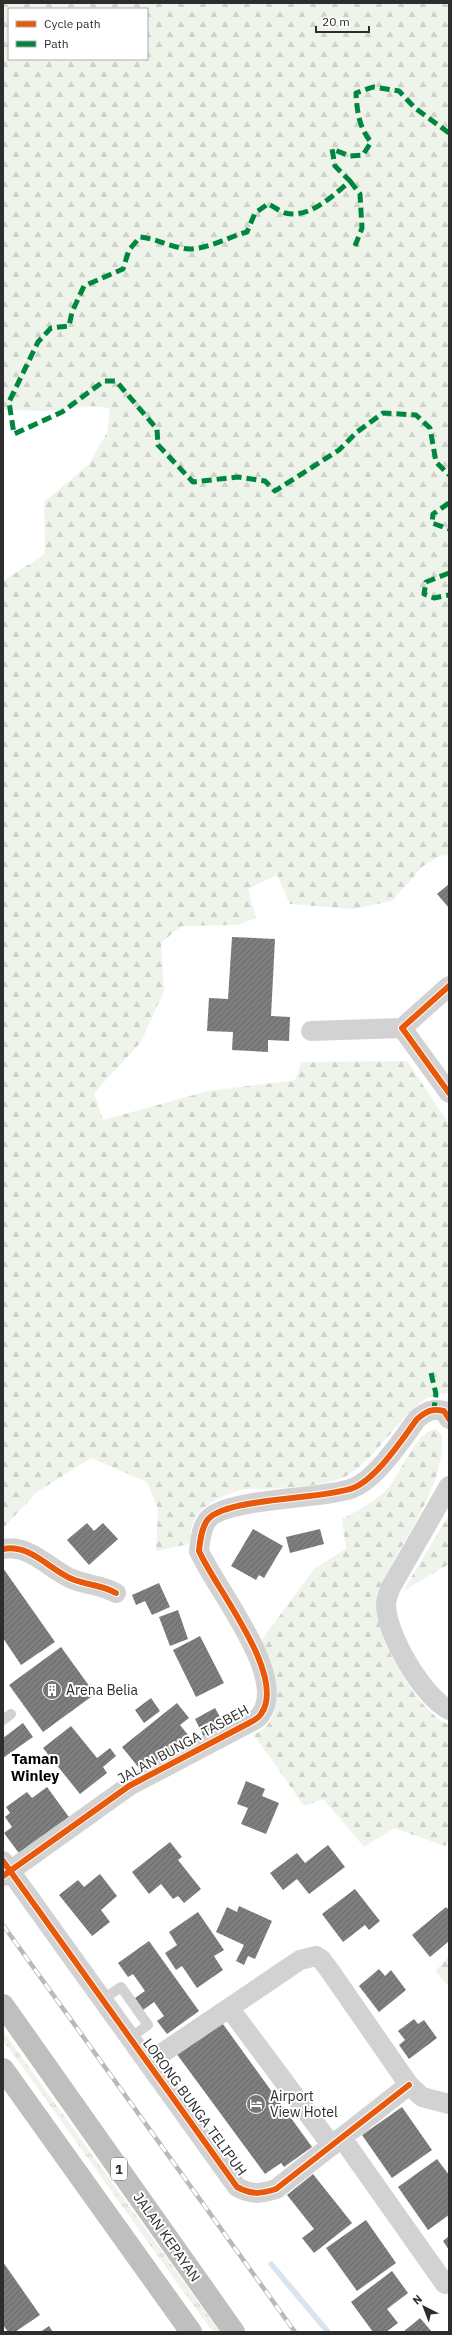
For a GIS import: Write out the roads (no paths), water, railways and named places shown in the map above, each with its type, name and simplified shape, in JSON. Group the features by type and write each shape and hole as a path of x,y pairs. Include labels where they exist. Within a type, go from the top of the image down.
{"highway":[{"name":"JALAN KEPAYAN","path":"3,2005 234,2332"},
{"path":"3,2069 191,2332"}],"street":[{"path":"311,1031 402,1028 449,986"},
{"path":"402,1028 449,1093"},
{"name":"JALAN BUNGA TASBEH","path":"5,1869 129,1786 249,1723 261,1714 266,1701 267,1680 260,1658 200,1551 201,1533 206,1520 231,1506 315,1496 353,1488 366,1482 417,1420 426,1412 434,1409 444,1411 449,1419"},
{"path":"449,1486 391,1587 386,1604 389,1622 406,1660 420,1685 440,1705 449,1710"},
{"path":"3,1548 12,1547 27,1552 47,1562 71,1578 90,1586 103,1585 116,1593"},
{"name":"LORONG BUNGA TELIPUH","path":"5,1869 131,2037 237,2187 249,2193 257,2194 276,2189 409,2085"},
{"path":"149,2062 230,2009 300,1960 316,1956 321,1959 330,1971 409,2085 422,2097 449,2104"},
{"path":"230,2009 337,2142 445,2284"}],"waterway":[{"path":"271,2264 328,2332"}],"railway":[{"path":"3,1925 295,2332"}],"place":[{"name":"Arena Belia","path":"52,1690"},
{"name":"Airport View Hotel","path":"256,2104"}],"district":[{"name":"Taman Winley","path":"35,1766"}]}
